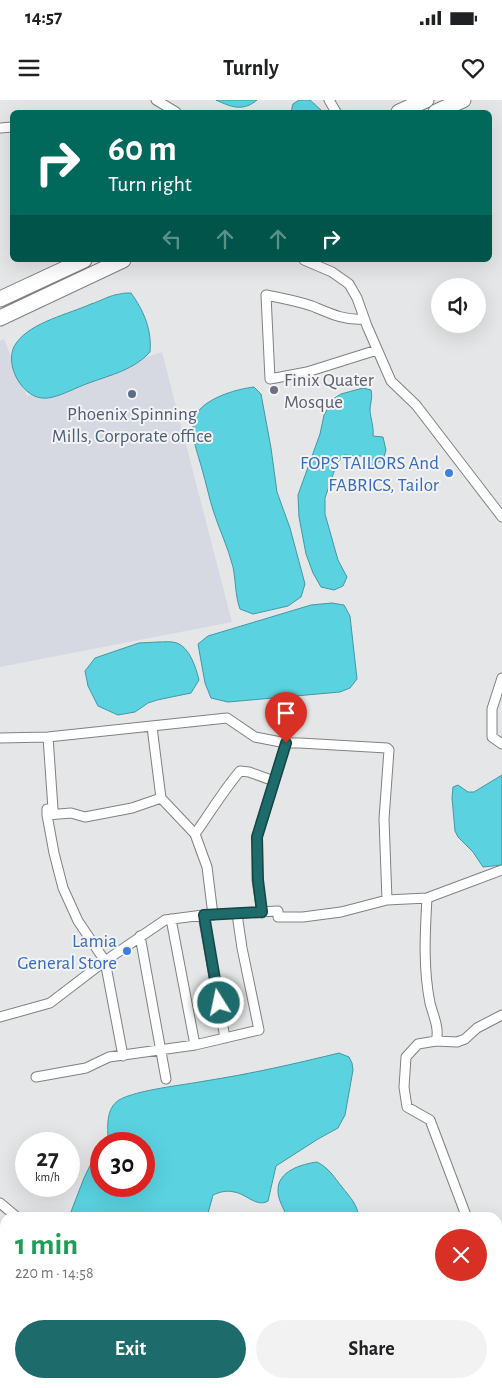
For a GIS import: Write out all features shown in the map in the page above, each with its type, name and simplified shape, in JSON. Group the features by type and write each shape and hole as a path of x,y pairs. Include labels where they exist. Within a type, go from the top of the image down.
{"highway":[{"path":"404,110 426,100"},
{"path":"440,110 463,100"},
{"path":"0,299 80,262"},
{"path":"0,318 119,262"}],"street":[{"path":"156,100 173,110"},
{"path":"309,262 332,272 349,284 357,298 391,381 416,405 502,517"},
{"path":"364,319 355,320 334,315 297,301 266,295 270,379 307,372 377,350"},
{"path":"502,678 492,709 492,737 502,744"},
{"path":"0,738 48,738 227,718 255,737 286,743 387,748 389,750 384,819 387,900"},
{"path":"152,727 161,798 195,834 207,867 208,915 225,1038"},
{"path":"48,738 53,809 48,809 47,815 54,853 63,888 78,921 105,961 123,1056"},
{"path":"262,912 258,880 257,837 286,743"},
{"path":"195,834 210,814 222,792 240,771 250,772 274,782"},
{"path":"47,815 71,813 85,817 132,808 161,798"},
{"path":"0,1017 50,1003 105,961 165,920 208,915 278,911 278,918 341,912 387,900 427,898 502,870"},
{"path":"427,898 424,966 438,1035 436,1041"},
{"path":"36,1077 86,1068 109,1057 195,1045 259,1030 237,914"},
{"path":"171,919 195,1045"},
{"path":"140,936 166,1079"},
{"path":"465,1212 430,1120 407,1107 404,1087 406,1057 418,1044 436,1041 457,1042 465,1039 477,1028 502,1015"},
{"path":"0,1203 11,1212"}],"shaded area":[{"path":"4,339 27,396 162,352 232,622 0,667 0,341"}],"water":[{"path":"216,100 257,100 247,106 237,107"},
{"path":"299,100 310,100 321,110 292,110 293,104"},
{"path":"122,293 131,293 140,307 150,336 150,352 144,358 121,371 53,397 42,398 34,396 20,384 11,358 13,349 24,335 51,319"},
{"path":"254,387 261,394 277,492 290,528 305,584 301,597 288,606 253,614 240,609 233,567 215,517 195,443 193,423 199,411 212,400 238,390"},
{"path":"363,388 371,390 370,411 373,436 383,437 386,450 383,460 368,467 361,456 344,455 337,463 325,498 325,514 338,560 347,577 343,586 334,590 321,587 313,573 306,554 299,517 298,495 320,434 324,415 333,399 341,394"},
{"path":"332,603 344,605 350,616 357,679 350,688 340,692 228,702 211,698 205,683 198,644 208,636 311,605"},
{"path":"139,643 177,643 186,649 194,664 199,680 191,693 157,700 148,703 135,712 118,715 98,706 88,686 85,671 95,658"},
{"path":"502,775 502,865 483,867 455,831 453,787 458,785 468,792 474,792"},
{"path":"339,1053 349,1057 353,1070 345,1115 338,1128 276,1166 268,1201 260,1203 238,1193 226,1191 213,1195 208,1212 71,1212 77,1197 80,1197 80,1188 90,1166 90,1197 155,1197 155,1132 108,1132 111,1108 119,1100 137,1093 255,1072"},
{"path":"317,1162 325,1167 350,1197 358,1212 285,1212 278,1194 279,1184 286,1174 304,1165"}],"place":[{"name":"Finix Quater Mosque","path":"274,390"},
{"name":"Phoenix Spinning Mills, Corporate office","path":"132,394"},
{"name":"FOPS TAILORS And FABRICS, Tailor","path":"449,473"},
{"name":"Lamia General Store","path":"127,951"}],"route":[{"path":"219,1003 204,915 262,912 258,880 257,837 286,743"}]}
